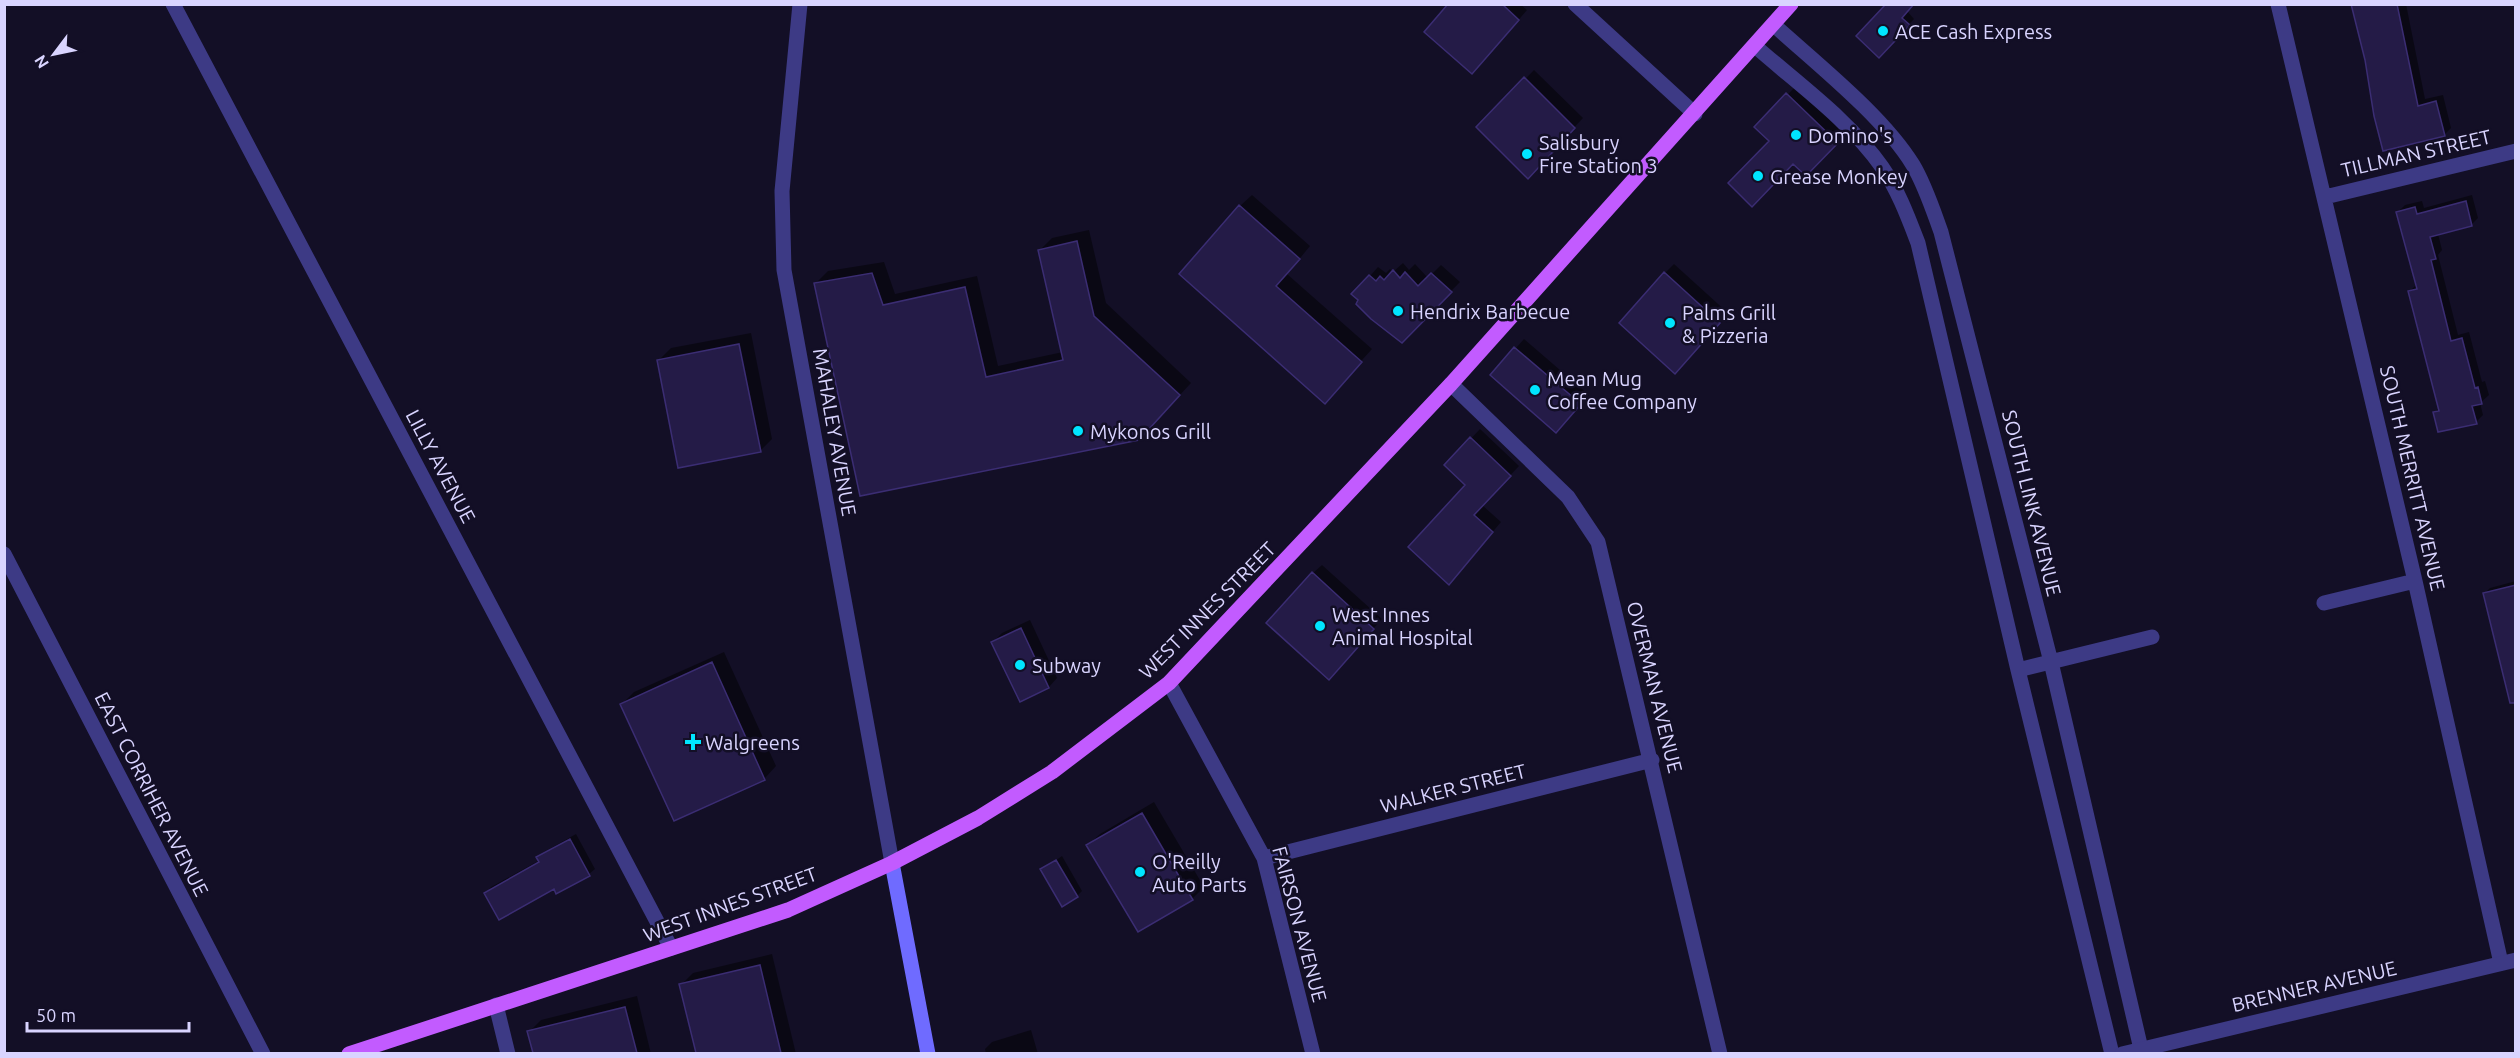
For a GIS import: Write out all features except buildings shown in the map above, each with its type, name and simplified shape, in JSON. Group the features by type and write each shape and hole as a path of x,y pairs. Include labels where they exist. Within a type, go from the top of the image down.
{"main road":[{"name":"WEST INNES STREET","path":"349,1053 788,910 892,863 978,818 1052,772 1170,683 1451,384 1695,114 1791,4"},
{"path":"892,863 928,1053"}],"street":[{"name":"LILLY AVENUE","path":"173,4 671,948"},
{"name":"MAHALEY AVENUE","path":"800,4 782,191 784,270 892,863"},
{"path":"1575,4 1695,114"},
{"name":"SOUTH MERRITT AVENUE","path":"2278,4 2508,961"},
{"name":"SOUTH LINK AVENUE","path":"1774,25 1895,141 1913,165 1941,232 2050,662 2141,1049"},
{"path":"1755,46 1847,126 1882,167 1902,202 1918,243 2018,670 2112,1053"},
{"name":"TILLMAN STREET","path":"2325,196 2516,151"},
{"name":"OVERMAN AVENUE","path":"1451,384 1568,497 1598,542 1647,750 1652,760 1720,1053"},
{"name":"EAST CORRIHER AVENUE","path":"4,554 263,1053"},
{"path":"2324,603 2415,581"},
{"path":"2018,670 2152,637"},
{"name":"FAIRSON AVENUE","path":"1170,683 1264,858 1313,1053"},
{"name":"WALKER STREET","path":"1264,858 1652,760"},
{"name":"BRENNER AVENUE","path":"2122,1053 2508,961"},
{"path":"496,1005 508,1053"}],"place":[{"name":"ACE Cash Express","path":"1883,31"},
{"name":"Domino's","path":"1796,135"},
{"name":"Salisbury Fire Station 3","path":"1527,154"},
{"name":"Grease Monkey","path":"1758,176"},
{"name":"Hendrix Barbecue","path":"1398,311"},
{"name":"Palms Grill & Pizzeria","path":"1670,323"},
{"name":"Mean Mug Coffee Company","path":"1535,390"},
{"name":"Mykonos Grill","path":"1078,431"},
{"name":"West Innes Animal Hospital","path":"1320,626"},
{"name":"Subway","path":"1020,665"},
{"name":"Walgreens","path":"693,742"},
{"name":"O'Reilly Auto Parts","path":"1140,872"}]}
